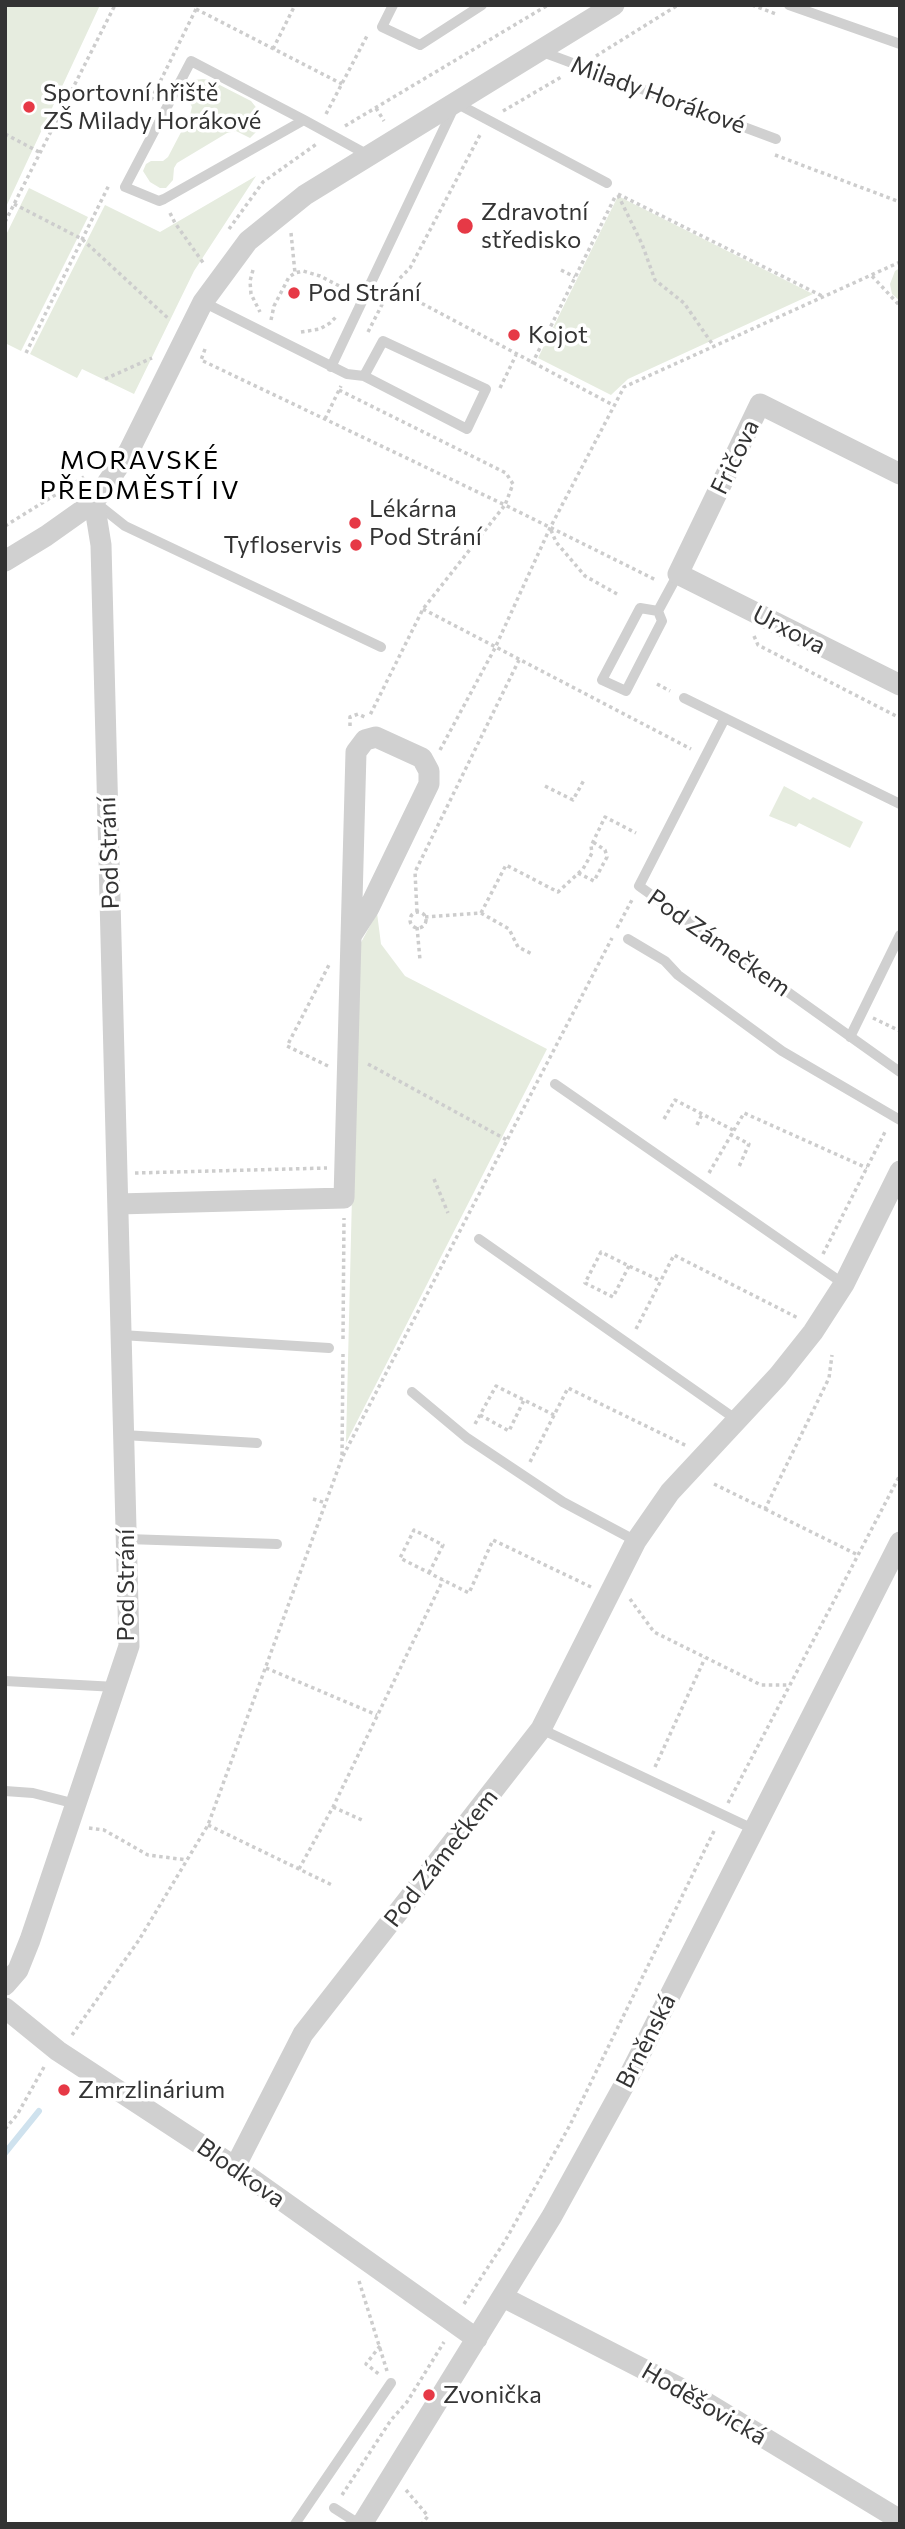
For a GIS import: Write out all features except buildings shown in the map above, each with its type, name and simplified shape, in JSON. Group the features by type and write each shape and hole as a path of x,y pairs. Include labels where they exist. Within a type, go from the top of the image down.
{"street":[{"name":"Milady Horákové","path":"5,561 94,502 129,451 203,302 248,241 305,195 614,5"},
{"name":"Fričova","path":"674,581 760,404 900,474"},
{"name":"Pod Strání","path":"5,1985 18,1970 129,1646 101,545 94,502"},
{"name":"Urxova","path":"674,581 900,685"},
{"path":"118,1204 344,1198 348,1053 351,936 356,752 365,740 376,737 422,758 429,771 429,784 369,908 351,936"},
{"name":"Pod Zámečkem","path":"235,2167 303,2034 541,1729 636,1541 670,1492 778,1376 816,1327 844,1284 900,1171"},
{"name":"Brněnská","path":"361,2524 552,2216 628,2078 900,1542"},
{"name":"Blodkova","path":"5,2008 58,2051 235,2167 477,2339"},
{"name":"Hoděšovická","path":"503,2297 692,2394 900,2520"}],"lane":[{"path":"393,5 382,27 420,45 482,5"},
{"path":"789,5 900,44"},
{"name":"Milady Horákové","path":"540,51 776,139"},
{"path":"304,120 159,201 125,187 191,61 304,120 371,156"},
{"path":"331,366 456,103 607,183"},
{"path":"203,302 347,374 364,376 467,429 486,389 383,341 364,376"},
{"path":"94,502 125,526 380,647"},
{"path":"658,611 640,608 602,680 626,691 662,621 658,611 674,581"},
{"path":"684,698 900,804"},
{"name":"Pod Zámečkem","path":"725,718 639,886 900,1072"},
{"path":"850,1037 900,935"},
{"name":"Pod Zámečkem","path":"628,939 665,961 678,975 782,1051 896,1118"},
{"path":"555,1084 844,1284"},
{"path":"479,1240 737,1420"},
{"path":"121,1335 329,1348"},
{"path":"412,1391 467,1438 563,1502 636,1541"},
{"path":"124,1435 257,1443"},
{"path":"127,1539 277,1544"},
{"path":"5,1681 116,1687"},
{"path":"541,1729 753,1829"},
{"path":"5,1791 33,1793 76,1804"},
{"path":"295,2524 391,2383"},
{"path":"334,2508 361,2524"}],"path":[{"path":"5,222 115,5"},
{"path":"273,49 295,5"},
{"path":"196,9 342,84"},
{"path":"319,128 370,28"},
{"path":"376,108 395,141"},
{"path":"488,120 410,268 391,288 613,405"},
{"path":"5,134 41,153"},
{"path":"774,155 900,202"},
{"path":"607,183 611,191 824,298"},
{"path":"532,363 617,193"},
{"path":"617,193 642,244 655,280 684,303 714,346"},
{"path":"164,199 175,223 204,264"},
{"path":"14,204 82,239 174,324"},
{"path":"280,237 291,228 295,273"},
{"path":"429,771 495,648 550,528 618,394 630,383 900,262"},
{"path":"254,267 250,281 251,294 256,308 270,322 274,306 289,278 295,273 303,271 320,276 349,291"},
{"path":"561,270 575,276"},
{"path":"872,276 900,306"},
{"path":"294,332 320,330 338,314"},
{"path":"209,340 201,360 550,528 674,581"},
{"path":"105,379 157,356"},
{"path":"325,419 347,374"},
{"path":"338,390 506,473 513,484 505,505 423,609 369,719"},
{"path":"5,526 89,474"},
{"path":"550,528 556,542 585,576 617,594"},
{"path":"423,609 706,756"},
{"path":"752,631 758,646 900,718"},
{"path":"417,912 415,872 519,660"},
{"path":"545,786 573,800 584,780"},
{"path":"481,913 506,866 558,891 578,873 592,853 593,842 606,817 636,833"},
{"path":"578,873 594,881 607,857 605,850 593,842"},
{"path":"5,2129 17,2115 45,2065 71,2036 139,1940 208,1825 342,1458 639,886"},
{"path":"417,927 411,923 411,916 415,912 420,912 425,917 481,913 509,929 518,947 532,954"},
{"path":"417,927 424,924 425,917"},
{"path":"417,927 420,960"},
{"path":"329,1066 288,1046 329,962 335,966"},
{"path":"862,1012 900,1031"},
{"path":"348,1053 508,1140"},
{"path":"664,1119 675,1100 750,1143 738,1169"},
{"path":"703,1186 744,1113 867,1168"},
{"path":"696,1125 702,1114"},
{"path":"821,1259 867,1168 896,1118"},
{"path":"117,1173 332,1168"},
{"path":"434,1179 448,1213"},
{"path":"342,1458 344,1198"},
{"path":"629,1266 613,1297 585,1283 601,1252 659,1280"},
{"path":"629,1345 659,1280 674,1255 816,1327"},
{"path":"765,1509 829,1378 832,1355"},
{"path":"467,1438 496,1386 554,1415"},
{"path":"524,1476 568,1388 705,1454"},
{"path":"480,1415 509,1430 524,1400"},
{"path":"334,2508 391,2420 407,2402 456,2324 465,2303 505,2241 570,2125 722,1815 900,1475"},
{"path":"714,1484 858,1555"},
{"path":"313,1499 326,1503"},
{"path":"429,1573 443,1545 414,1530 401,1558 429,1573 443,1580 469,1594 494,1540 612,1588 654,1632 705,1658 761,1685 790,1685"},
{"path":"299,1869 333,1807 443,1580"},
{"path":"649,1780 705,1658"},
{"path":"266,1668 377,1716"},
{"path":"333,1807 363,1821"},
{"path":"208,1825 332,1885"},
{"path":"84,1827 104,1830 148,1855 187,1860"},
{"path":"356,2270 391,2383"},
{"path":"380,2346 366,2364 391,2383"},
{"path":"393,2474 428,2515 422,2524"}],"shaded area":[{"name":"Sportovní hřiště ZŠ Milady Horákové","path":"5,5 100,5 5,209"},
{"path":"203,79 251,101 259,111 259,129 250,138 236,131 227,133 177,163 173,180 166,188 160,188 150,182 143,171 151,161 163,161 168,157 192,107 183,88 193,80"},
{"path":"256,176 194,271 134,394 82,369 77,378 30,354 105,205 160,232"},
{"path":"29,188 88,217 21,351 5,343 5,237"},
{"path":"618,196 813,294 628,379 611,395 538,358"},
{"path":"900,268 900,301 892,294 890,284 895,271"},
{"path":"784,786 863,822 850,848 799,823 796,827 769,816"},
{"path":"377,913 381,944 405,976 547,1049 346,1443 358,948"}],"waterway":[{"path":"5,2153 39,2111"}],"place":[{"name":"Sportovní hřiště ZŠ Milady Horákové","path":"29,107"},
{"name":"Zdravotní středisko","path":"465,226"},
{"name":"Pod Strání","path":"294,293"},
{"name":"Kojot","path":"514,335"},
{"name":"Lékárna Pod Strání","path":"355,523"},
{"name":"Tyfloservis","path":"356,545"},
{"name":"Zmrzlinárium","path":"64,2090"},
{"name":"Zvonička","path":"429,2395"}],"district":[{"name":"MORAVSKÉ PŘEDMĚSTÍ IV","path":"140,474"}]}
